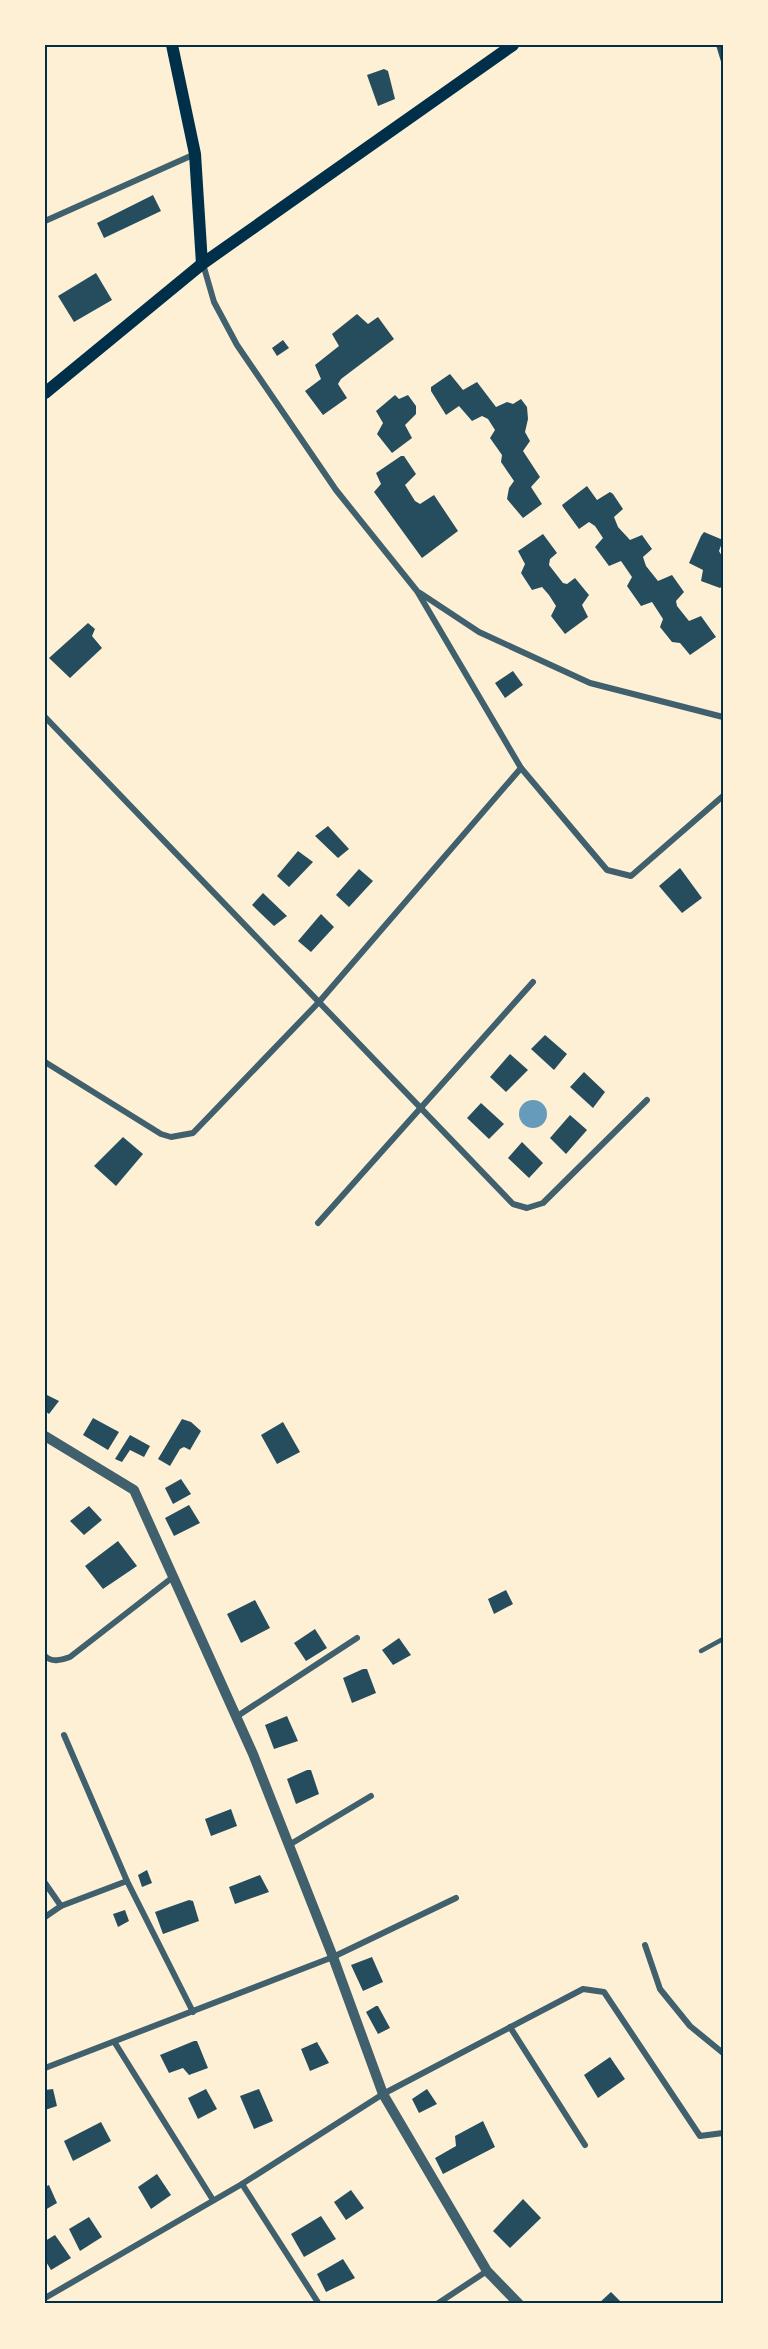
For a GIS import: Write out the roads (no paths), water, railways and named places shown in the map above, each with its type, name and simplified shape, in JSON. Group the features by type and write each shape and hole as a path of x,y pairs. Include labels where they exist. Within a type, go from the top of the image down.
{"main road":[{"path":"172,45 195,154 202,264"},
{"path":"45,393 202,264 513,45"}],"street":[{"path":"45,221 195,154"},
{"path":"202,264 214,302 237,345 336,490 417,591 521,768 607,870 631,876 723,796"},
{"path":"417,591 479,632 590,682 723,717"},
{"path":"45,717 513,1204 527,1208 543,1203 647,1100"},
{"path":"45,1062 161,1134 171,1137 193,1133 319,1002 521,768"},
{"path":"318,1223 533,982"},
{"path":"45,1436 134,1490 236,1717 289,1845 383,2094 487,2271 519,2304"},
{"path":"45,1656 48,1659 59,1661 70,1657 173,1577"},
{"path":"236,1717 357,1638"},
{"path":"64,1735 127,1881 193,2012"},
{"path":"289,1845 371,1796"},
{"path":"45,1917 61,1906 127,1881"},
{"path":"45,1883 61,1906"},
{"path":"45,2068 115,2043 333,1957 456,1898"},
{"path":"645,1945 660,1989 690,2026 723,2053"},
{"path":"45,2298 242,2184 383,2094 583,1989 604,1992 700,2136 723,2133"},
{"path":"510,2027 585,2145"},
{"path":"115,2043 213,2200"},
{"path":"242,2184 319,2304"},
{"path":"437,2304 487,2271"}],"lane":[{"path":"701,1651 723,1639"}],"water":[{"path":"533,1100 543,1104 547,1114 543,1124 533,1128 523,1124 519,1114 523,1104"}]}
